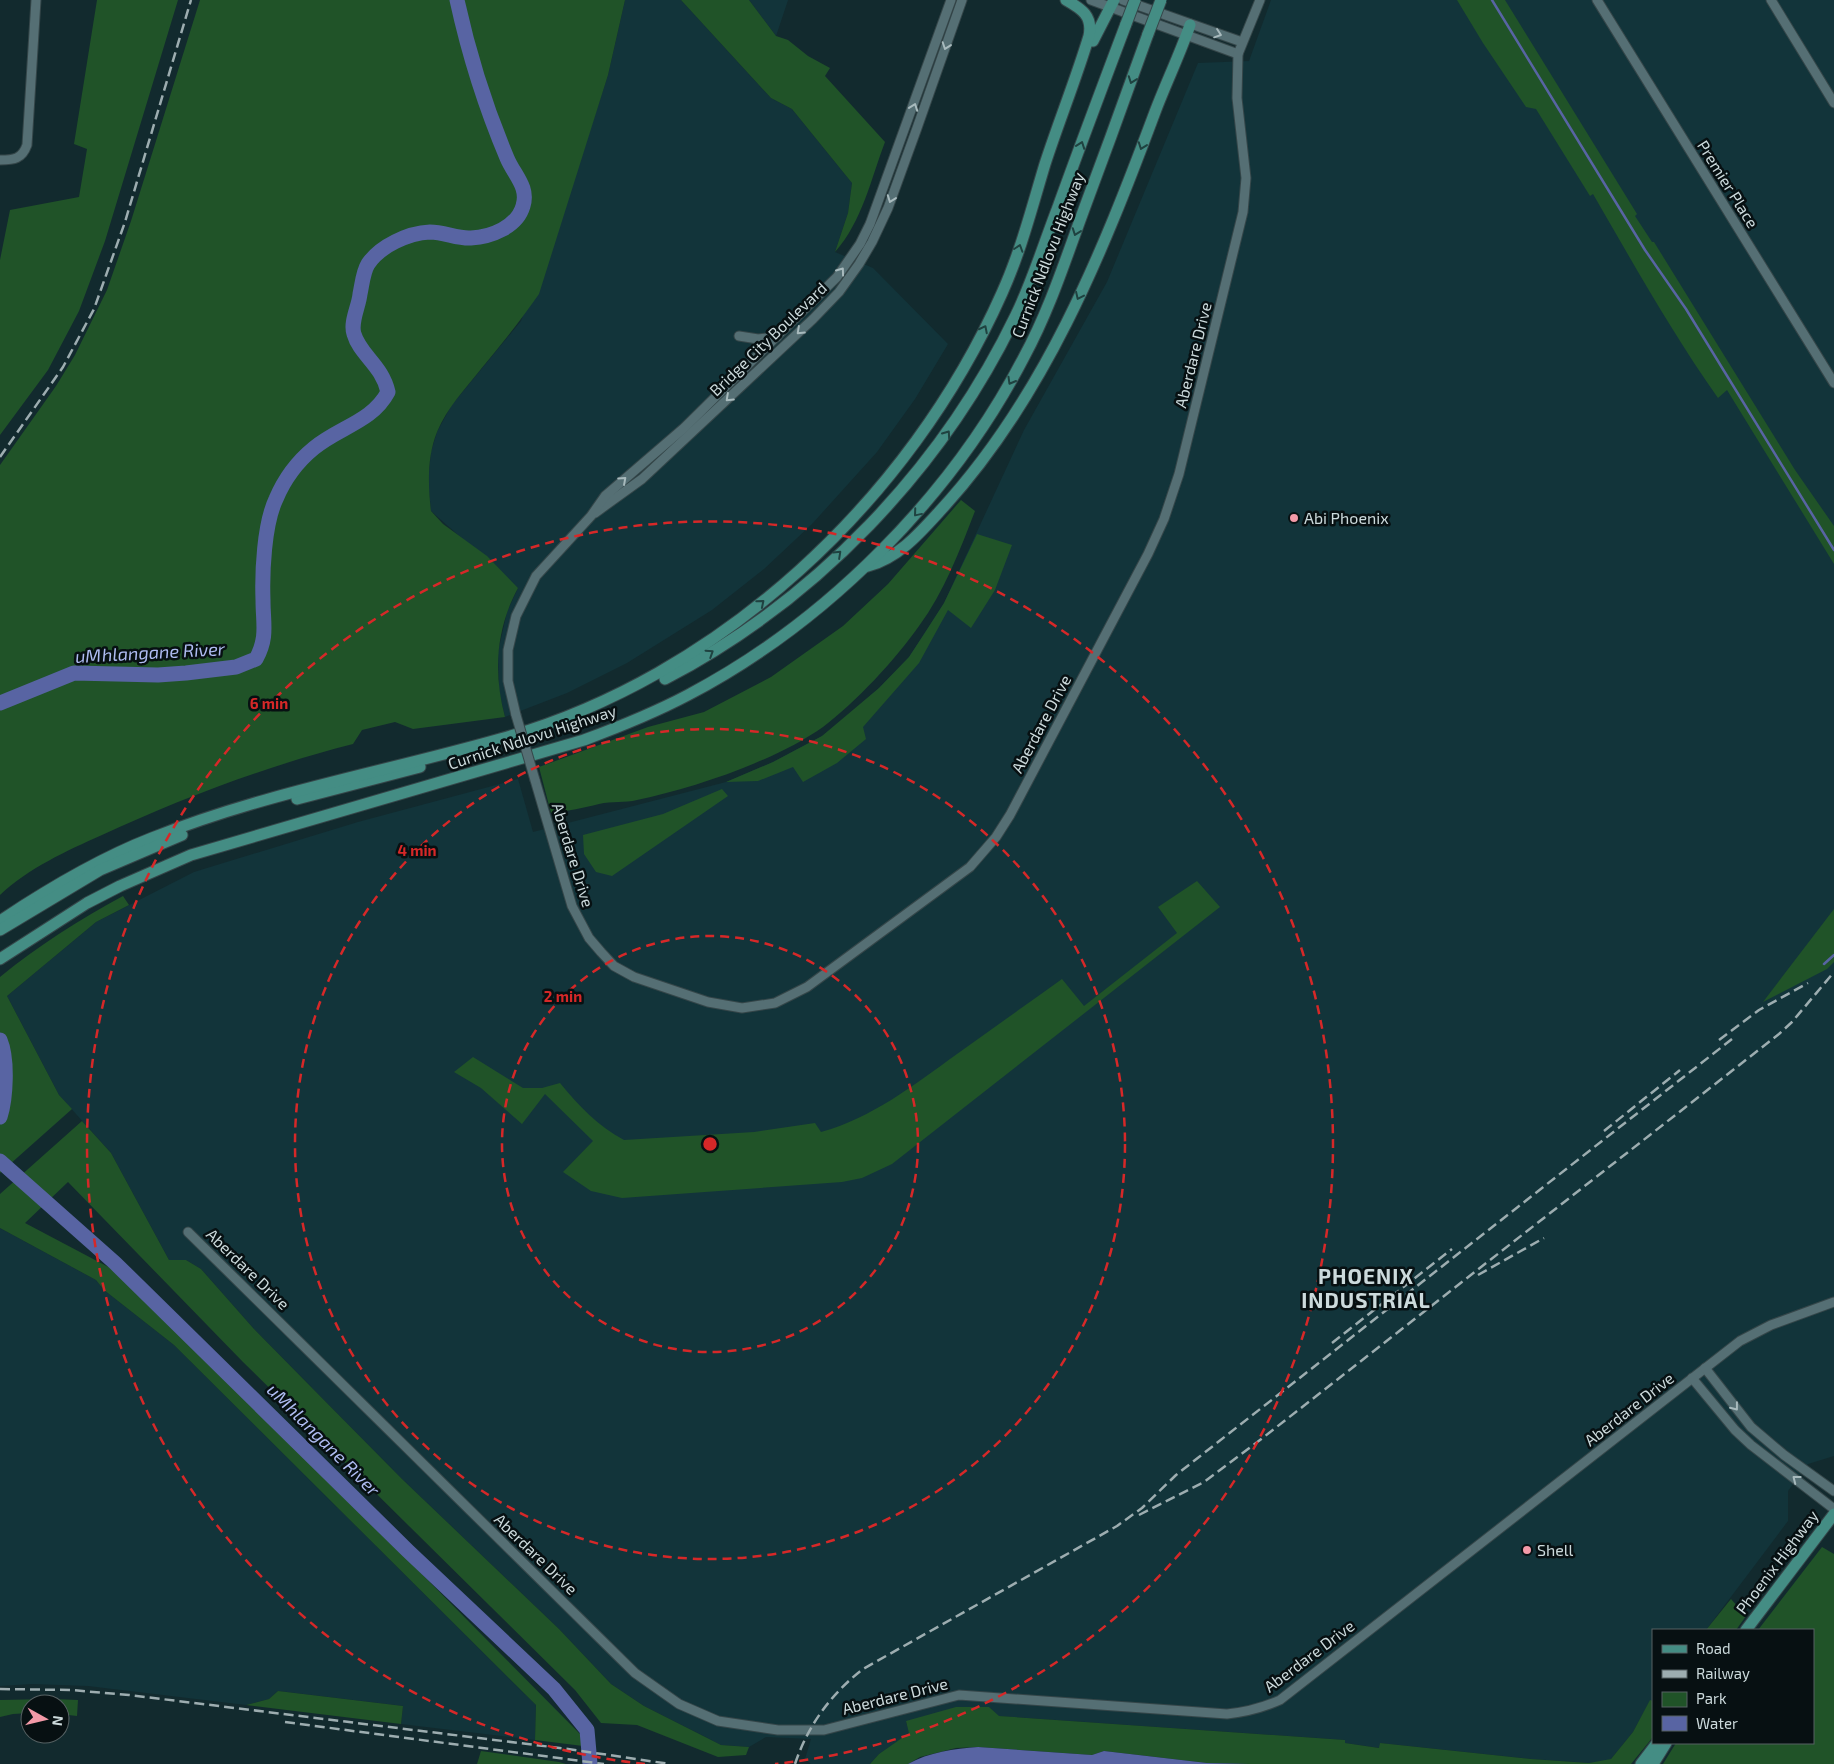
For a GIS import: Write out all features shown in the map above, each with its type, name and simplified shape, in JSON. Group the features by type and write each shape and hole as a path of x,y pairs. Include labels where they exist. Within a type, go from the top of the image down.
{"main road":[{"path":"0,920 47,890 115,854 158,835 269,799 503,738 568,716 664,671 715,639 759,605 805,565 845,525 907,451 954,384 1002,293 1016,257 1061,117 1090,36 1090,24 1082,10 1066,0"},
{"name":"Curnick Ndlovu Highway","path":"0,930 100,870 198,829 270,806 486,750 569,723 643,690 702,659 775,608 836,556 904,488 942,440 982,380 1028,286 1135,0"},
{"name":"Curnick Ndlovu Highway","path":"0,959 87,903 120,886 191,855 565,746 645,715 688,695 758,653 864,567 901,532 946,478 991,416 1015,375 1050,303 1161,0"},
{"path":"1079,67 1112,4"},
{"path":"864,567 886,560 917,536 981,464 1014,418 1052,350 1103,244 1169,73 1190,25"},
{"path":"0,964 12,951"},
{"name":"Phoenix Highway","path":"1747,1629 1834,1514"},
{"path":"1641,1764 1656,1744"},
{"path":"1653,1764 1665,1744"}],"street":[{"path":"0,160 16,159 21,156 27,145 36,0"},
{"name":"Bridge City Boulevard","path":"535,780 516,715 508,668 508,650 516,616 536,576 591,516 684,428 837,277 860,244 870,224 904,135 951,0"},
{"name":"Bridge City Boulevard","path":"609,500 642,479 814,319 839,292 859,264 888,208 962,0"},
{"path":"1091,0 1112,4 1186,36 1238,54"},
{"path":"1123,0 1242,42"},
{"name":"Aberdare Drive","path":"535,780 572,906 588,938 614,966 634,977 724,1006 758,1007 792,996 950,882 983,853 1010,816 1148,554 1164,519 1179,474 1243,212 1246,178 1237,98 1238,54 1260,0"},
{"name":"Premier Place","path":"1597,0 1834,383"},
{"path":"1771,0 1834,102"},
{"path":"904,135 914,139"},
{"path":"739,336 758,339 777,337"},
{"name":"Aberdare Drive","path":"188,1232 635,1673 679,1704 718,1721 778,1730 824,1730 959,1696 1227,1714 1265,1707 1280,1700 1740,1341 1771,1325 1834,1302"},
{"path":"1705,1368 1751,1427 1784,1455 1834,1491"},
{"name":"Aberdare Drive","path":"1692,1378 1745,1440 1834,1509"}],"shaded area":[{"path":"625,0 681,0 771,98 792,109 852,183 848,213 835,252 873,268 948,344 915,399 877,452 812,524 764,569 712,610 627,663 567,693 505,717 499,691 498,652 507,612 518,588 431,511 428,481 431,452 437,432 451,406 521,321 576,173 608,75"},
{"path":"749,0 788,0 776,36"},
{"path":"1271,0 1834,0 1834,1456 1808,1464 1788,1491 1788,1521 1707,1629 1652,1629 1652,1701 1650,1701 1633,1732 1611,1759 1605,1761 1589,1763 1531,1759 1380,1743 1380,1748 1345,1743 1345,1740 998,1716 989,1707 906,1722 910,1733 879,1754 870,1764 811,1764 805,1759 811,1739 766,1737 749,1747 721,1745 644,1706 611,1684 559,1629 402,1479 318,1394 254,1329 201,1269 186,1260 169,1260 111,1153 59,1095 7,996 96,922 194,872 358,822 518,779 533,832 726,782 773,762 822,736 879,688 909,657 944,603 1024,430 1107,282 1198,63 1249,61"},
{"path":"0,1228 96,1280 104,1290 174,1345 536,1705 535,1740 401,1724 403,1706 278,1691 269,1699 246,1705 88,1686 32,1684 0,1686"}],"green space":[{"path":"97,0 178,0 105,241 79,311 48,370 0,435 0,260 10,210 79,197 87,149 74,144"},
{"path":"200,0 625,0 608,75 539,294 451,407 441,423 431,451 429,481 431,511 443,524 487,556 518,588 505,619 499,651 499,684 505,717 413,729 395,722 362,730 353,744 289,762 225,784 163,808 88,841 36,868 0,895 0,465 56,386 75,355 107,290 131,221"},
{"path":"681,0 749,0 776,36 788,40 808,56 830,68 825,76 885,142 859,214 835,252 848,213 852,183 792,109 771,98"},
{"path":"1457,0 1505,0 1637,214 1635,216 1652,242 1654,242 1795,470 1834,526 1834,564 1727,390 1718,398 1669,323 1593,194 1590,196 1536,109 1526,107"},
{"path":"961,500 975,511 951,570 928,613 910,639 874,680 823,727 782,751 708,781 637,800 604,803 551,813 539,767 648,727 704,712 771,677 843,626 888,584"},
{"path":"977,534 1012,545 995,590 971,628 948,610 919,663 863,727 866,739 837,763 803,782 793,767 758,781 726,782 773,762 822,736 879,688 909,657 944,603"},
{"path":"722,789 728,796 612,876 596,872 584,854 583,835 663,814"},
{"path":"1197,881 1220,907 892,1164 862,1178 842,1182 622,1198 591,1191 563,1172 593,1141 545,1094 522,1124 481,1088 454,1072 473,1057 523,1088 542,1088 560,1083 589,1115 624,1140 754,1132 815,1123 821,1132 858,1118 892,1099 1062,979 1084,1006 1177,933 1158,907"},
{"path":"123,896 129,905 96,922 7,996 59,1095 72,1109 0,1173 0,977 29,954"},
{"path":"1834,909 1834,962 1827,969 1763,1002"},
{"path":"82,1121 111,1153 169,1260 186,1260 201,1269 254,1329 318,1394 402,1479 559,1629 611,1684 644,1706 721,1745 749,1747 746,1755 718,1757 637,1725 601,1723 575,1690 243,1362 68,1182 25,1223 114,1270 311,1462 580,1734 583,1746 535,1740 536,1705 174,1345 104,1290 96,1280 0,1228 0,1194"},
{"path":"1822,1547 1834,1554 1834,1764 1663,1764 1675,1744 1814,1744 1814,1629 1759,1629"},
{"path":"1731,1599 1746,1616 1737,1629 1707,1629"},
{"path":"278,1691 403,1706 401,1724 246,1705 269,1699"},
{"path":"0,1700 20,1700 20,1714 0,1717"},
{"path":"70,1700 78,1700 77,1716 70,1715"},
{"path":"1650,1700 1652,1701 1652,1738 1631,1764 1207,1763 1104,1751 1092,1755 978,1747 956,1748 920,1757 908,1764 870,1764 879,1754 909,1733 906,1721 956,1707 989,1707 999,1716 1345,1740 1345,1743 1379,1748 1380,1743 1531,1759 1589,1763 1611,1759 1633,1732"},
{"path":"481,1751 559,1762 566,1764 477,1764"}],"water":[{"path":"978,1747 1092,1755 1104,1751 1207,1763 1249,1764 908,1764 933,1754"}],"waterway":[{"name":"uMhlangane River","path":"0,703 74,673 158,675 186,673 236,667 256,659 263,637 263,576 266,535 272,509 279,492 292,471 308,453 364,417 381,402 388,392 381,374 361,348 353,329 368,264 373,257 387,246 413,235 430,232 471,238 487,236 509,225 515,220 523,206 524,193 499,139 485,100 472,60 457,0"},
{"path":"1492,0 1645,250 1686,309 1834,550"},
{"path":"1824,964 1834,955"},
{"name":"uMhlangane River","path":"0,1040 3,1048 5,1078 4,1100 0,1117"},
{"name":"uMhlangane River","path":"0,1161 115,1263 408,1551 554,1689 587,1730 590,1764"}],"railway":[{"path":"0,457 63,367 94,309 125,222 191,0"},
{"path":"1139,1515 1204,1482 1260,1440 1779,1034 1792,1022 1834,972"},
{"path":"1719,1040 1759,1010 1808,983"},
{"path":"795,1764 807,1736 822,1711 841,1689 863,1669 1117,1526 1142,1508 1176,1475 1732,1039"},
{"path":"1604,1131 1680,1070"},
{"path":"1478,1275 1544,1238"},
{"path":"1332,1343 1452,1249"},
{"path":"0,1689 71,1690 129,1695 568,1749 670,1764"},
{"path":"285,1722 604,1764"}],"place":[{"name":"Abi Phoenix","path":"1294,518"},
{"name":"Shell","path":"1527,1550"}],"district":[{"name":"PHOENIX INDUSTRIAL","path":"1366,1289"}]}
